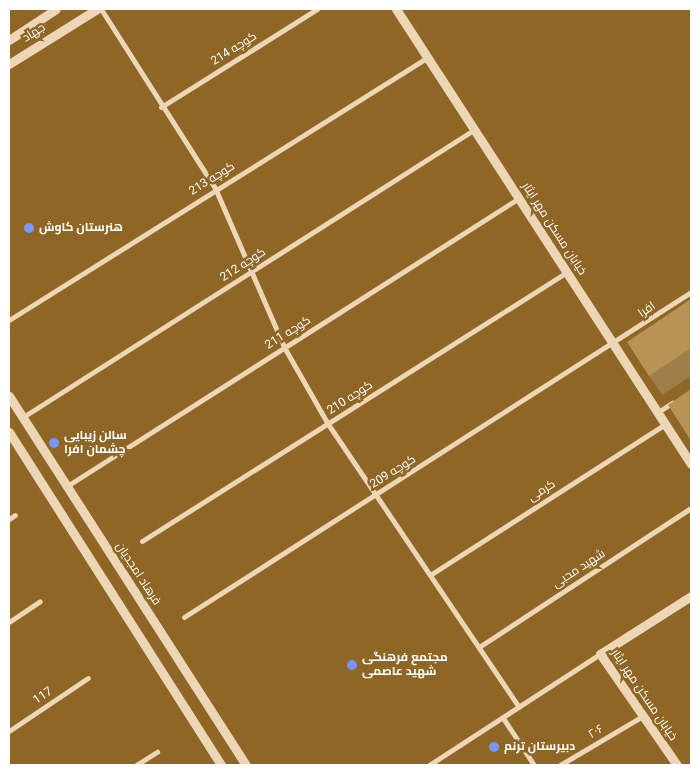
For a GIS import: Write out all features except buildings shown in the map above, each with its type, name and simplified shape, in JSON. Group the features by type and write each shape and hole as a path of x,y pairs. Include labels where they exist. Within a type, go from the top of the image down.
{"street":[{"name":"جهاد","path":"9,40 56,9"},
{"name":"جهاد","path":"9,64 97,9"},
{"path":"101,9 161,107 214,188 249,273 284,347 328,424 519,707"},
{"name":"کوچه 214","path":"161,107 317,9"},
{"name":"خیابان مسکن مهر ایثار","path":"396,9 691,464"},
{"name":"کوچه 213","path":"9,320 214,188 428,57"},
{"name":"کوچه 212","path":"23,417 475,129"},
{"name":"کوچه 211","path":"67,486 519,198"},
{"name":"کوچه 210","path":"142,541 567,272"},
{"name":"افرا","path":"614,344 691,292"},
{"name":"کوچه 209","path":"184,617 614,344"},
{"name":"فرهاد امجدیان","path":"9,396 246,765"},
{"path":"658,412 675,402"},
{"name":"کرمی","path":"430,575 665,424"},
{"path":"9,432 221,765"},
{"name":"شهید محبی","path":"478,647 691,508"},
{"path":"9,519 15,515"},
{"name":"خیابان مسکن مهر ایثار","path":"678,765 600,654 691,596"},
{"path":"9,622 40,601"},
{"path":"429,765 600,654"},
{"name":"117","path":"9,731 88,678"},
{"name":"۲۰۶","path":"560,765 643,716"},
{"path":"503,718 534,765"},
{"path":"136,765 157,752"}],"place":[{"name":"هنرستان کاوش","path":"29,228"},
{"name":"سالن زیبایی چشمان افرا","path":"54,443"},
{"name":"مجتمع فرهنگی شهید عاصمی","path":"352,665"},
{"name":"دبیرستان ترنم","path":"494,747"}]}
